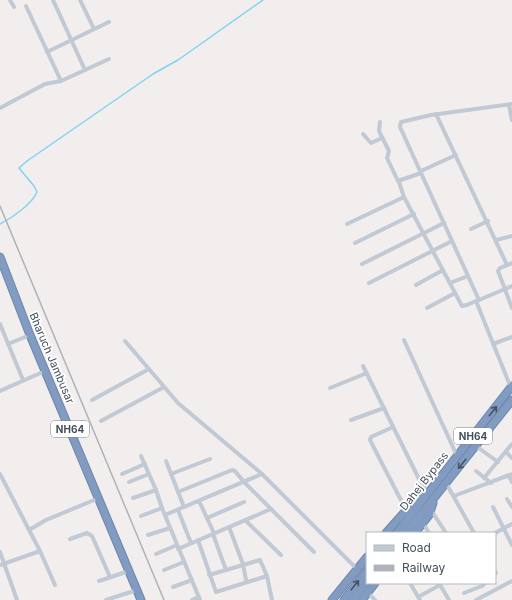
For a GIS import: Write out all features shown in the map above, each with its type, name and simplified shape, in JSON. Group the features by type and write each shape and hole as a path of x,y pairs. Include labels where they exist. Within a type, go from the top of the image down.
{"highway":[{"name":"Bharuch Jambusar","path":"0,257 30,335 141,600"},
{"name":"Dahej Bypass","path":"440,485 457,456 511,387"},
{"name":"Dahej Bypass","path":"398,532 430,494 476,446 512,400"},
{"name":"Dahej Bypass","path":"407,532 430,494"},
{"name":"NH64","path":"387,532 418,498 430,494 431,509 429,515 416,532"},
{"path":"332,600 366,558"},
{"path":"344,600 366,572"},
{"path":"352,600 366,583"},
{"path":"362,600 374,584"}],"street":[{"path":"10,0 14,7"},
{"path":"54,0 85,70"},
{"path":"80,0 94,29"},
{"path":"26,6 61,81"},
{"path":"47,52 109,22"},
{"path":"0,108 45,84 61,81 109,59"},
{"path":"511,387 493,344 468,276 400,129 400,125 404,121 436,114 510,104 512,120"},
{"path":"436,114 496,240 510,264 500,268 498,271 512,308"},
{"path":"380,122 379,131 389,151 387,158 399,182 404,197 462,306 512,286"},
{"path":"363,134 371,143 382,138"},
{"path":"399,182 456,155"},
{"path":"347,224 404,197"},
{"path":"355,243 414,214"},
{"path":"471,229 488,221"},
{"path":"362,264 444,223"},
{"path":"496,240 512,236"},
{"path":"369,283 452,241"},
{"path":"416,285 443,270"},
{"path":"450,283 468,276"},
{"path":"426,308 455,293"},
{"path":"0,324 23,380"},
{"path":"8,344 30,335"},
{"path":"493,344 512,337"},
{"path":"404,340 457,456"},
{"path":"125,341 178,403 262,474 357,569"},
{"path":"364,366 419,479 430,494"},
{"path":"92,400 149,369"},
{"path":"0,390 45,370"},
{"path":"330,388 367,373"},
{"path":"101,421 164,387"},
{"path":"351,420 384,408"},
{"path":"393,427 371,437 370,440 406,510"},
{"path":"484,478 512,444"},
{"path":"476,446 498,462"},
{"path":"506,452 512,458"},
{"path":"141,456 156,490 177,547 200,599 192,600"},
{"path":"171,474 210,459"},
{"path":"166,461 184,507"},
{"path":"122,474 145,464"},
{"path":"178,492 232,470 314,552"},
{"path":"476,471 491,483"},
{"path":"0,474 40,550 54,585"},
{"path":"129,482 149,474"},
{"path":"165,515 262,474"},
{"path":"454,496 511,475 512,482"},
{"path":"440,485 454,496 473,532"},
{"path":"133,498 156,490"},
{"path":"29,530 46,520 99,498"},
{"path":"507,499 512,508"},
{"path":"199,500 214,534 226,570"},
{"path":"207,518 244,502"},
{"path":"492,507 512,545"},
{"path":"141,516 162,508"},
{"path":"156,554 214,534 271,509"},
{"path":"431,509 445,532"},
{"path":"178,510 191,543"},
{"path":"245,520 281,555"},
{"path":"423,522 428,532"},
{"path":"496,532 512,524"},
{"path":"229,527 243,564 246,580"},
{"path":"148,536 170,528"},
{"path":"70,539 87,533 92,536 110,577"},
{"path":"198,540 216,592 267,576"},
{"path":"2,564 40,550"},
{"path":"0,552 2,564 17,600"},
{"path":"209,575 260,560 267,576 272,600"},
{"path":"164,570 184,562"},
{"path":"99,581 129,571"},
{"path":"260,578 268,581"},
{"path":"173,587 192,580"},
{"path":"476,600 512,582"},
{"path":"411,584 419,598 439,584 449,600"},
{"path":"464,594 484,584"},
{"path":"106,600 137,590"},
{"path":"368,593 375,600"},
{"path":"123,594 125,600"}],"waterway":[{"path":"0,224 26,206 37,192 19,168 27,161 153,74 178,60 263,0"}],"railway":[{"path":"0,206 164,600"}]}
